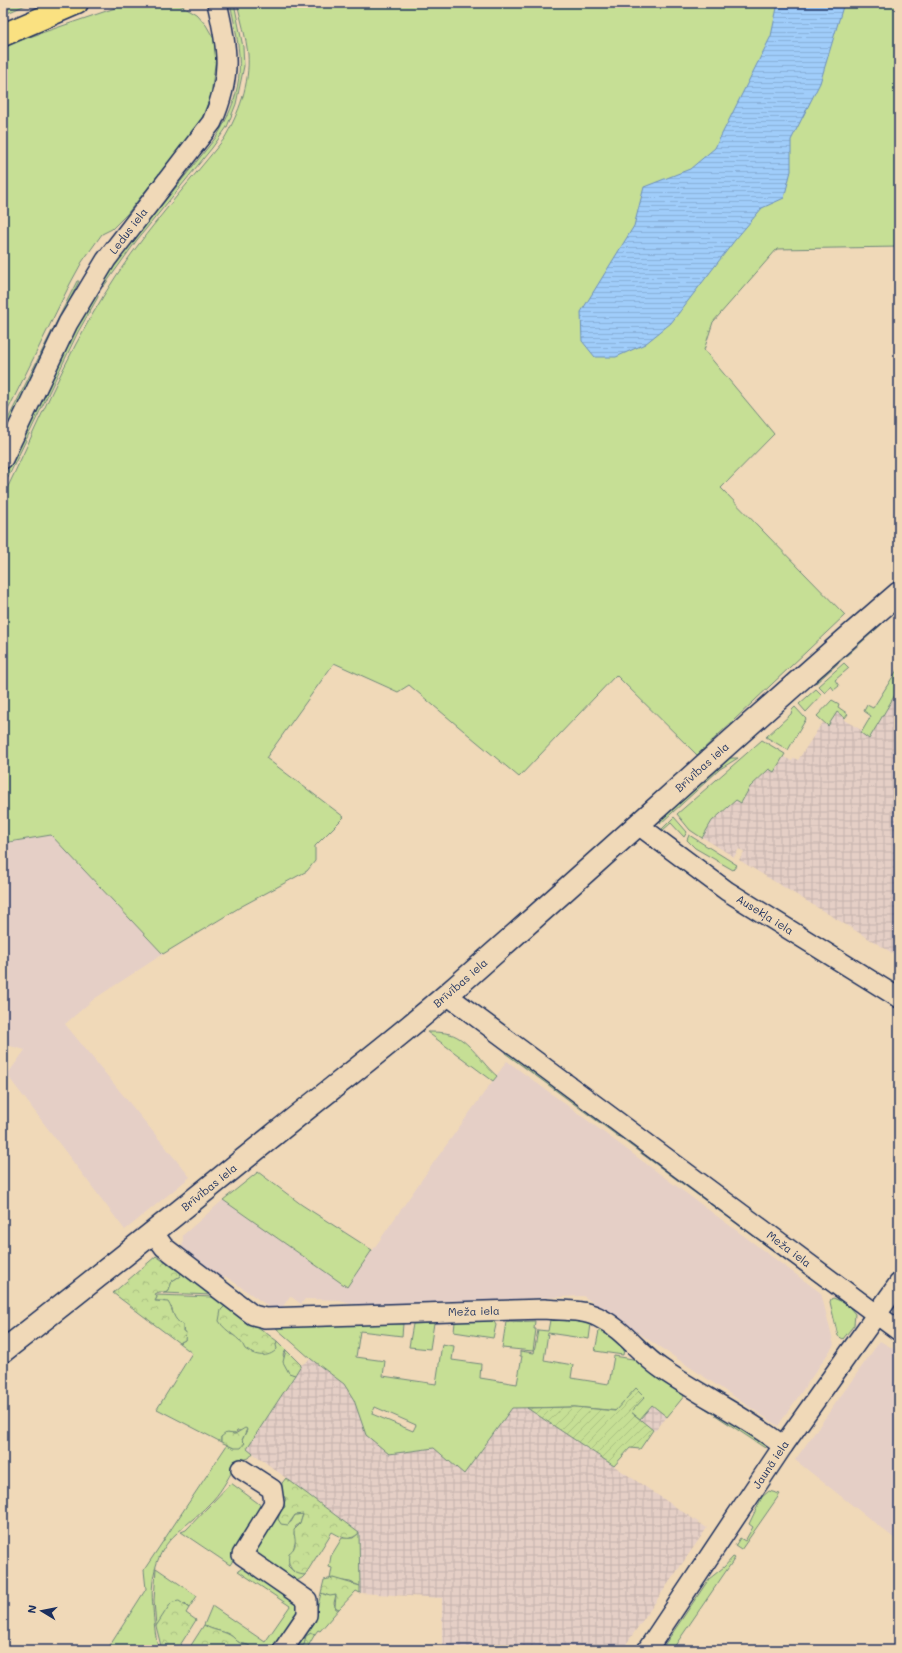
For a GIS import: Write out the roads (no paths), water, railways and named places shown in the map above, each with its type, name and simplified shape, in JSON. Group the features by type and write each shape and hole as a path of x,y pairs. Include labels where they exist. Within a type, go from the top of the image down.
{"main road":[{"path":"3,35 77,3"},
{"name":"Brīvības iela","path":"3,1351 447,995 637,824 705,766 754,719 899,593"}],"street":[{"name":"Ledus iela","path":"3,459 68,324 106,260 212,122 222,100 227,56 225,37 217,3"},
{"name":"Ausekļa iela","path":"637,824 726,891 899,998"},
{"name":"Meža iela","path":"447,995 899,1330"},
{"name":"Meža iela","path":"153,1232 164,1247 253,1315 265,1318 544,1309 582,1312 597,1316 620,1331 661,1368 766,1433 783,1446"},
{"name":"Jaunā iela","path":"647,1650 783,1446 899,1283"},
{"path":"241,1469 272,1489 274,1504 242,1555 307,1600 307,1615 283,1650"}],"water":[{"path":"778,3 844,3 820,83 791,140 791,171 784,198 762,208 735,240 671,323 645,344 616,357 595,357 582,341 581,312 634,226 644,187 690,169 715,148 771,36"}]}
